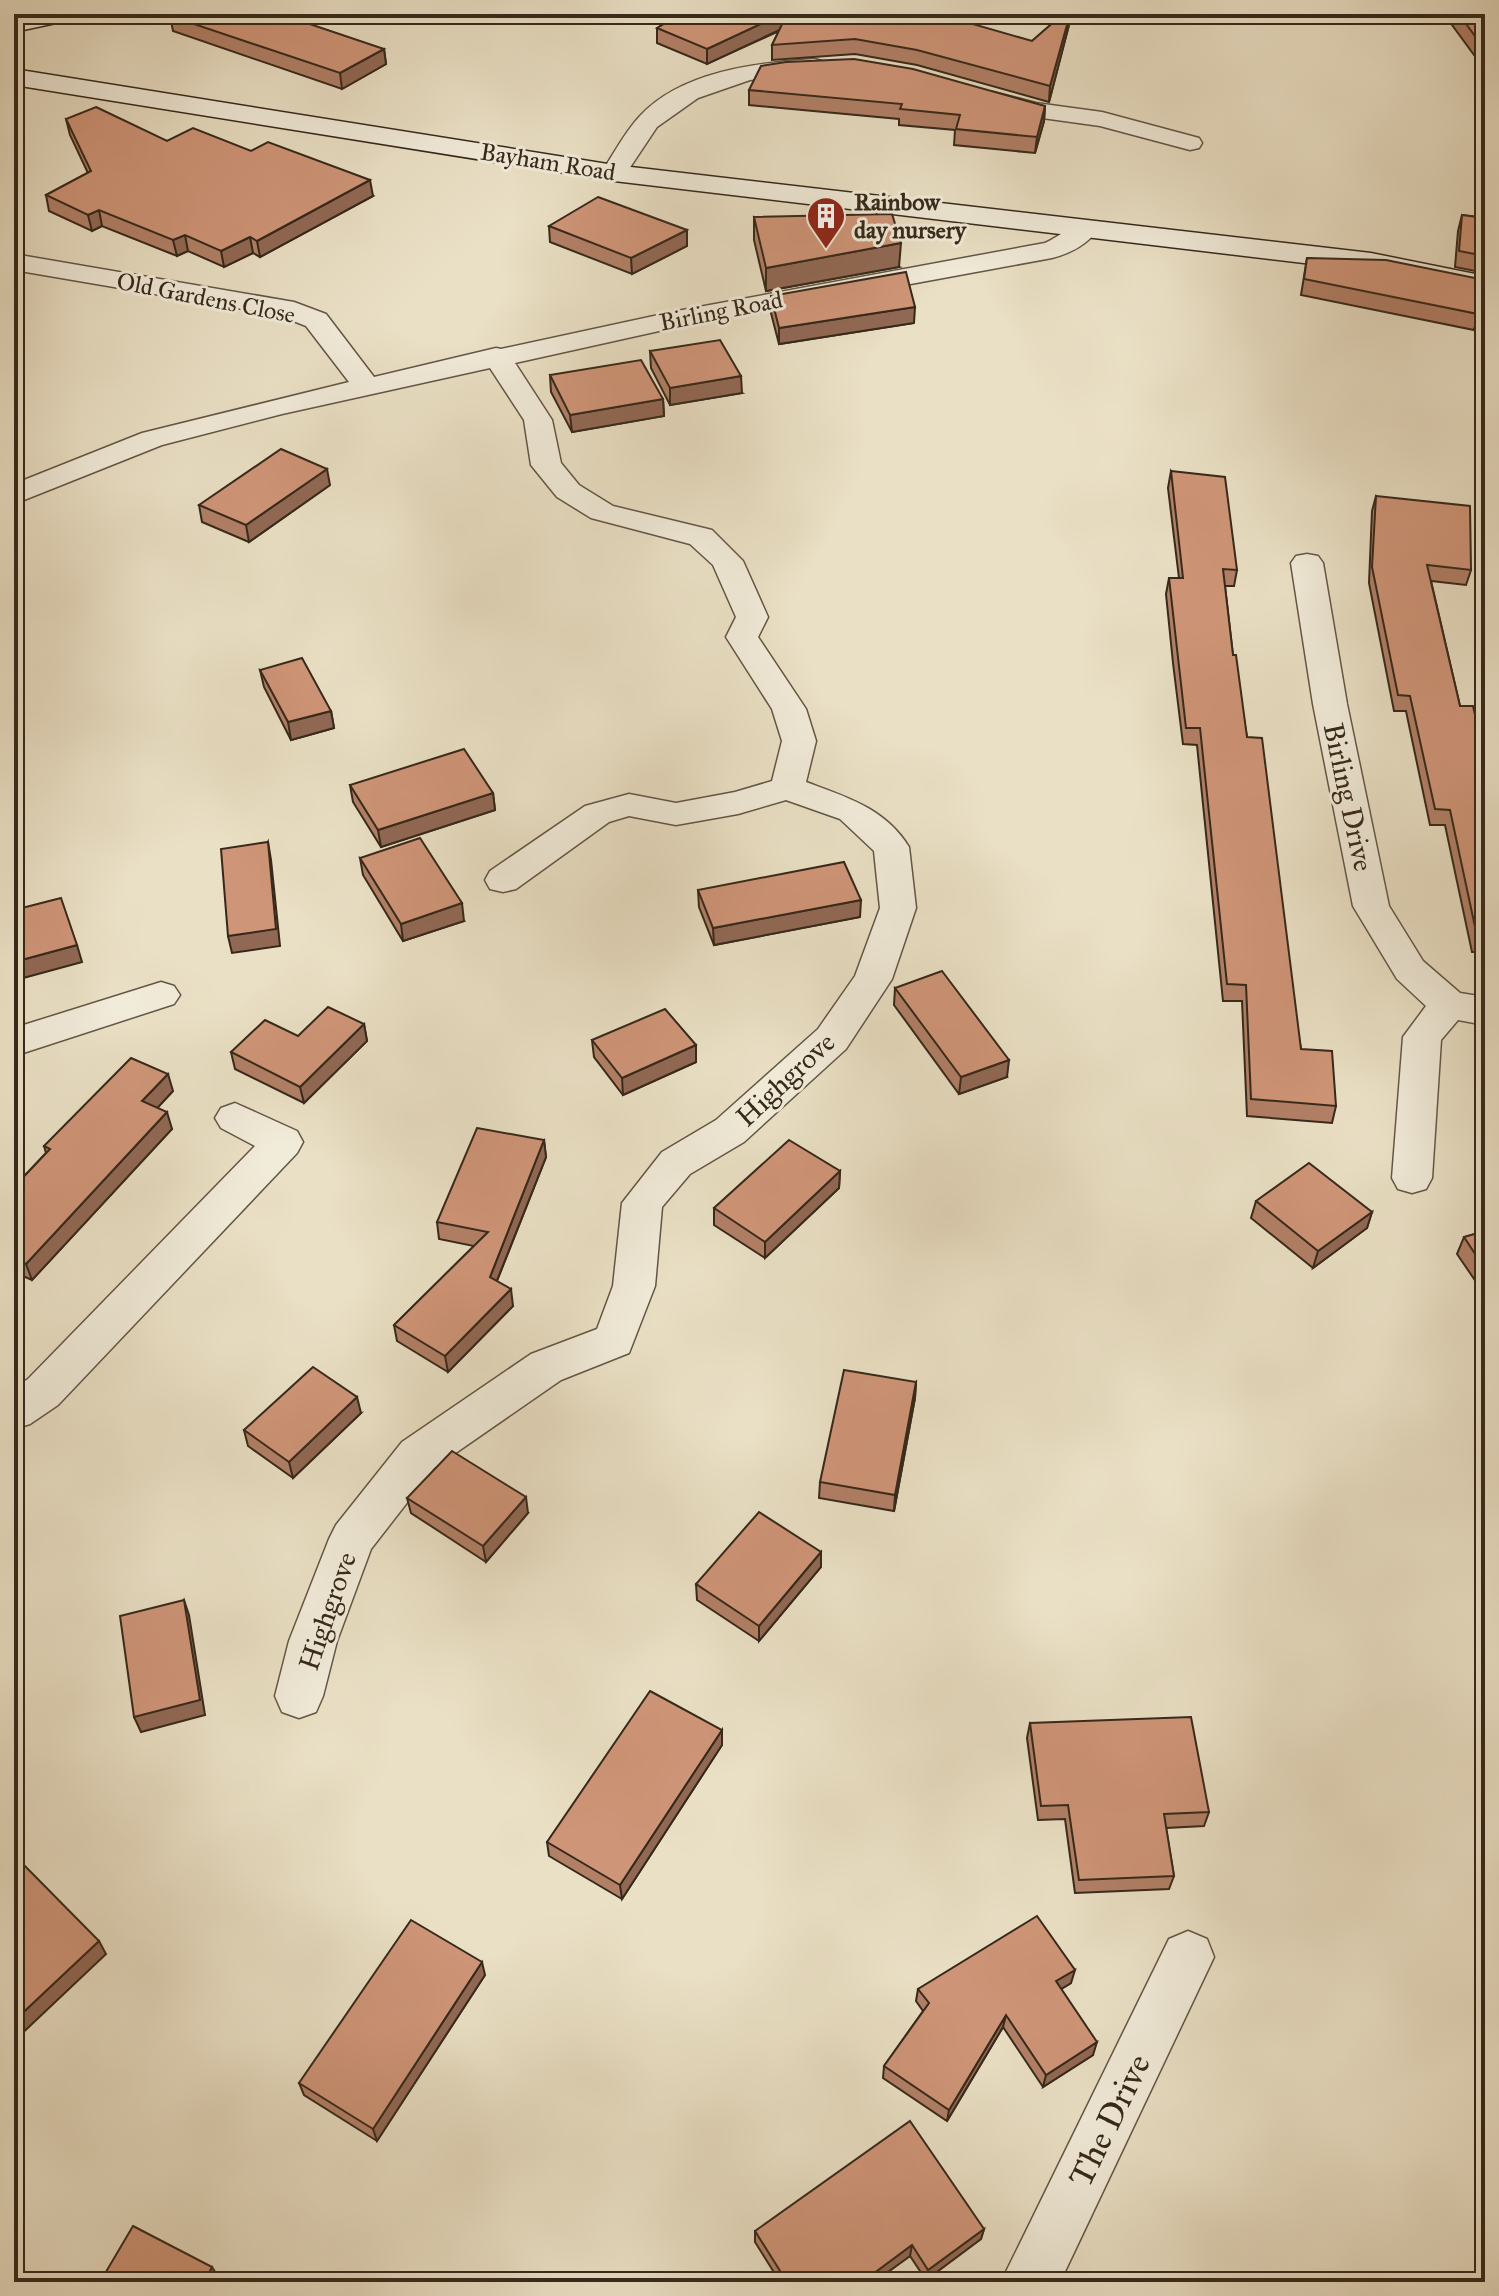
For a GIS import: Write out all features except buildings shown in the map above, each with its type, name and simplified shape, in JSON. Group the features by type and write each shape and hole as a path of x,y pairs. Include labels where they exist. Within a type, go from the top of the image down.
{"main road":[{"path":"14,24 66,14"},
{"name":"Bayham Road","path":"14,77 614,173 1085,229"},
{"path":"1085,229 1371,262 1485,285"}],"street":[{"path":"614,173 652,117 686,95 729,77 785,67 840,65"},
{"path":"968,93 1035,110 1102,119 1190,143"},
{"name":"Birling Road","path":"14,495 152,439 496,356 1052,250 1072,241 1085,229"},
{"name":"Old Gardens Close","path":"14,262 284,308 316,320 367,386"},
{"path":"496,356 538,420 546,465 568,491 602,512 701,537 727,561 752,617 742,637 789,709 799,741 787,788 738,803 676,814 629,805 597,814 503,880"},
{"name":"Birling Drive","path":"1307,563 1330,704 1371,906 1410,970 1467,1008 1422,1037 1412,1178"},
{"name":"Highgrove","path":"299,1696 313,1641 352,1539 418,1455 546,1367 614,1341 634,1286 642,1203 676,1163 730,1131 832,1039 873,979 898,908 891,847 852,811 787,788"},
{"path":"14,1042 161,995"},
{"path":"14,1411 43,1392 283,1142 235,1118"},
{"name":"The Drive","path":"1030,2282 1188,1957"}],"place":[{"name":"Rainbow day nursery","path":"826,250"}]}
